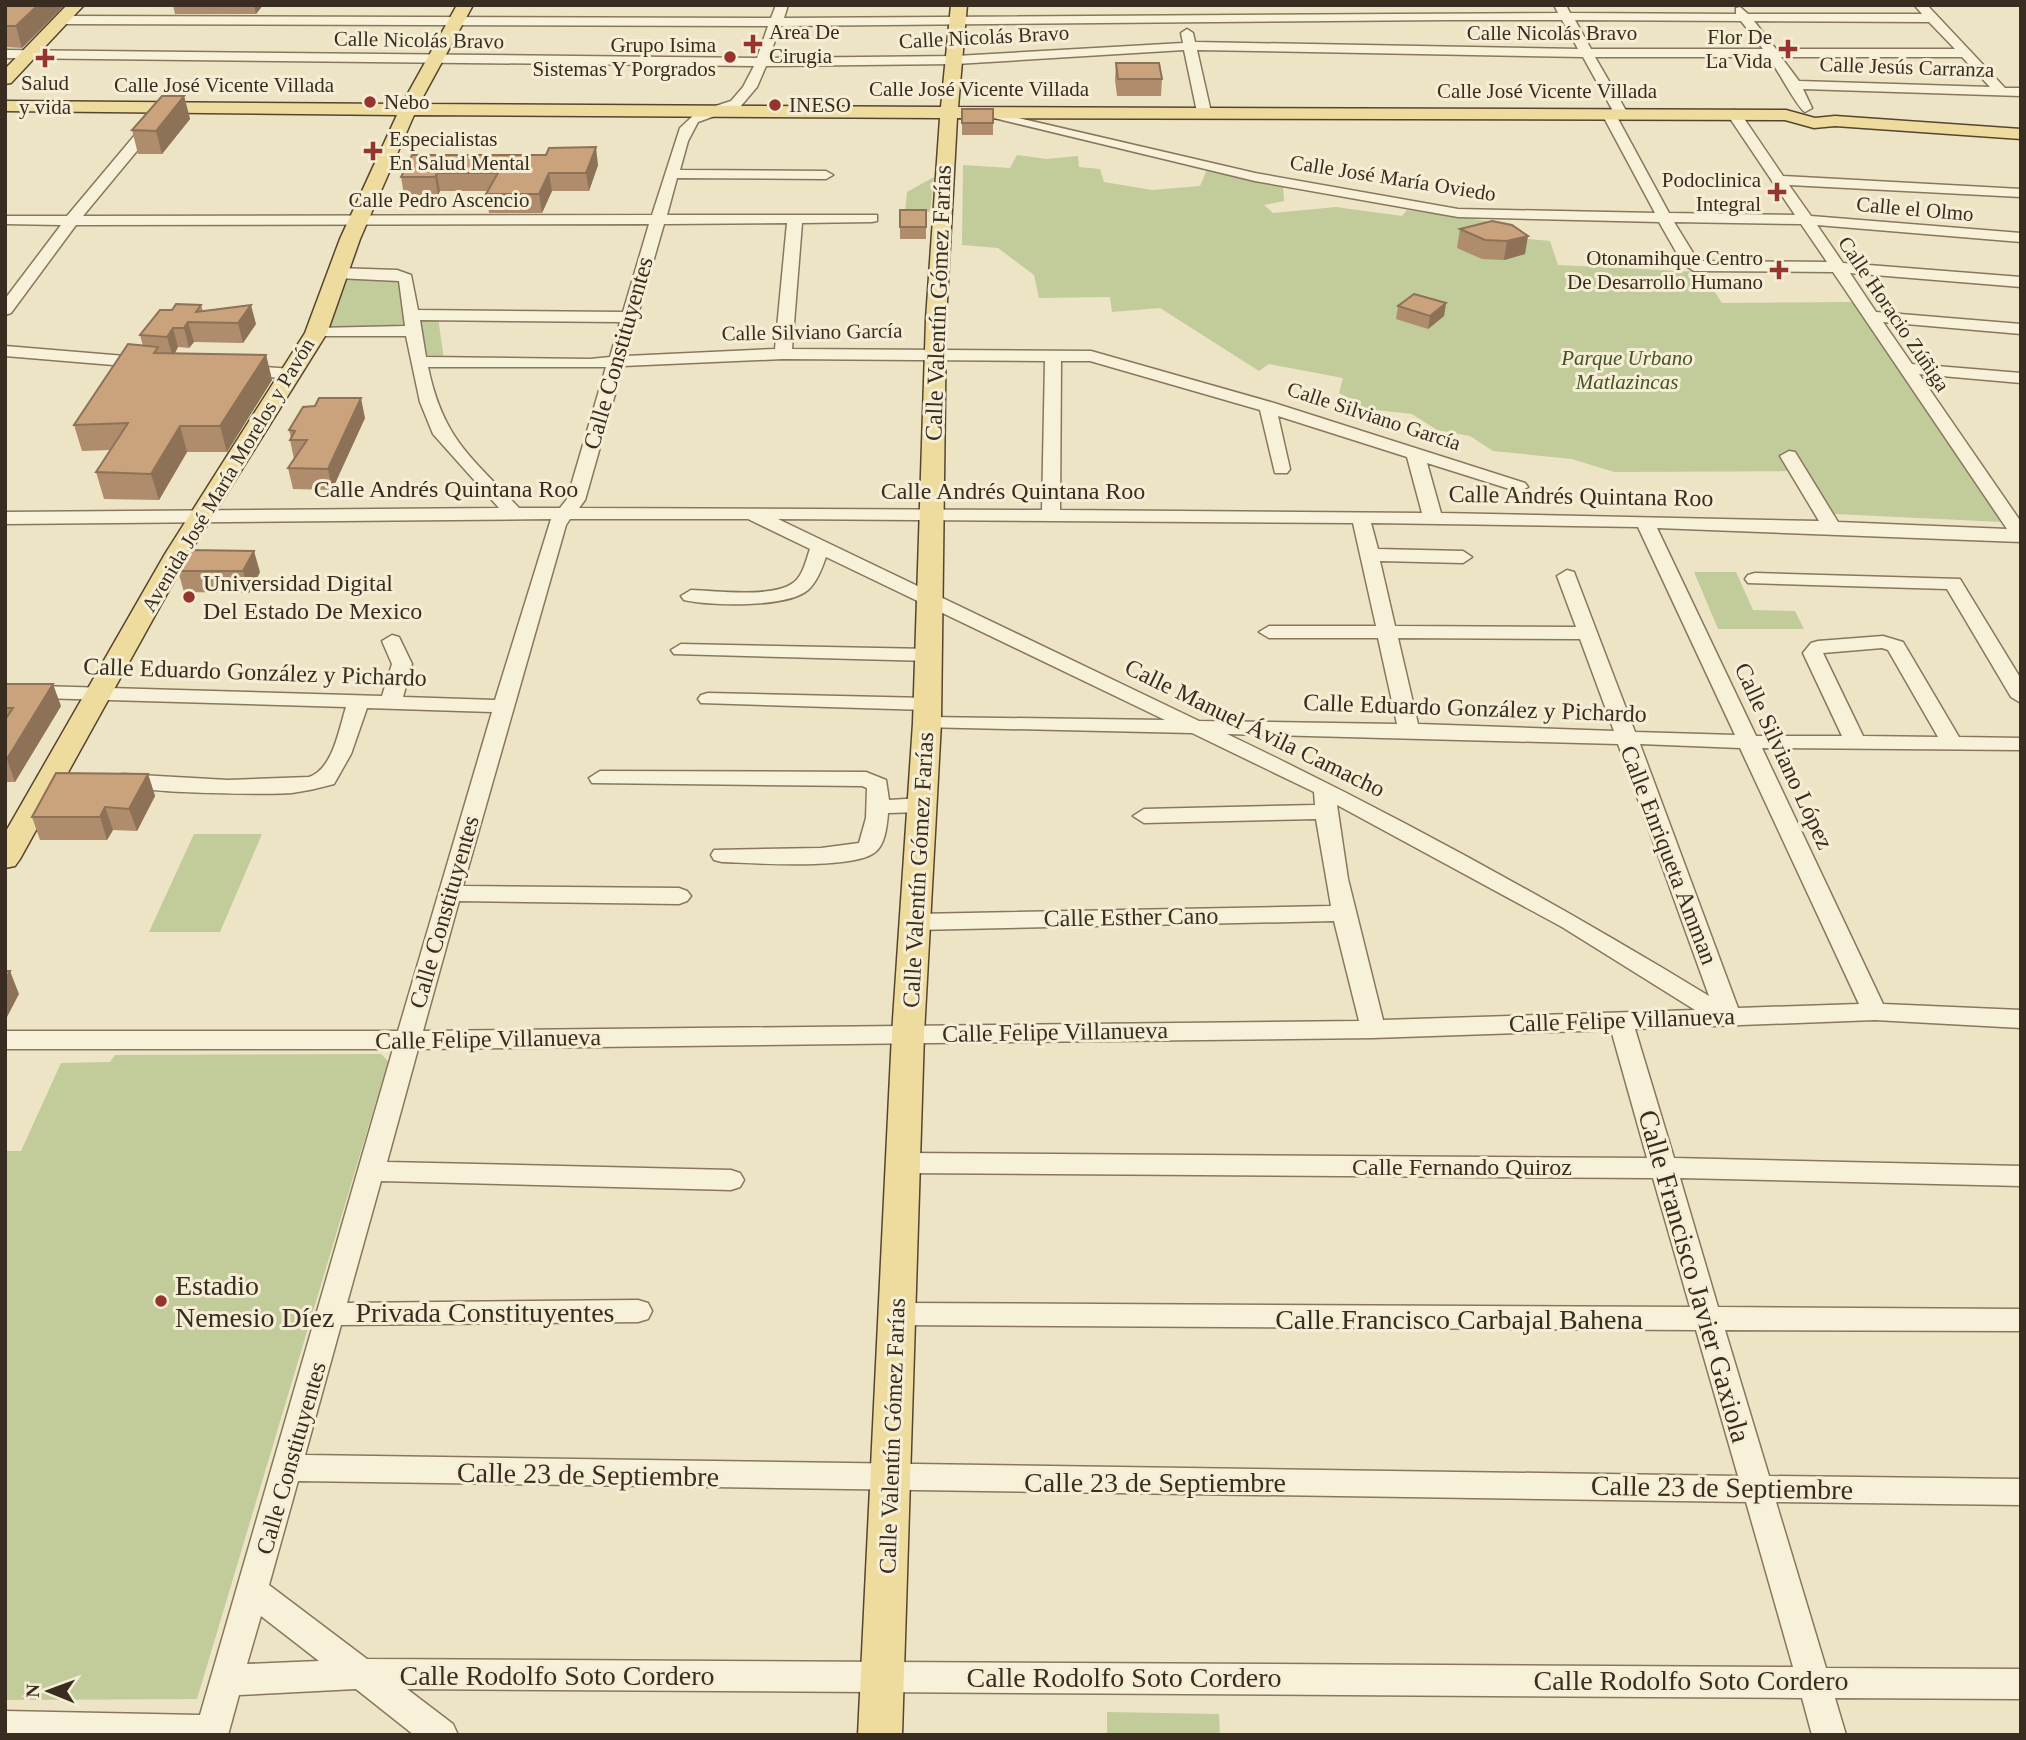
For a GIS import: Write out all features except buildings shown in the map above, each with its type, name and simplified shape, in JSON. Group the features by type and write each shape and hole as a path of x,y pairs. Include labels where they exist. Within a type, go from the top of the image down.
{"main road":[{"path":"5,79 76,5"},
{"name":"Avenida José María Morelos y Pavón","path":"5,859 64,779 99,694 201,515 316,333 357,222 408,108 465,5"},
{"name":"Calle Valentín Gómez Farías","path":"880,1735 908,1034 930,655 934,353 949,113 959,12"},
{"name":"Calle José Vicente Villada","path":"5,106 710,112 1786,115"},
{"path":"1786,115 1793,110 2021,134"},
{"path":"1786,115 1806,122 1823,113 2021,126"}],"street":[{"name":"Calle Constituyentes","path":"212,1733 289,1468 406,1040 451,893 503,706 557,524 576,500 688,121 741,99 782,5"},
{"path":"1736,5 1795,83 1823,113"},
{"path":"1920,5 2001,91"},
{"path":"61,20 774,22 959,12 1182,11 1452,29 1563,11 1746,19 1933,18"},
{"path":"1182,11 1204,112"},
{"path":"1563,11 1586,53 1662,216 1688,261 1700,268 1837,267 2021,282"},
{"name":"Calle Nicolás Bravo","path":"5,54 759,62 956,60 1452,29 1586,53 1965,53"},
{"name":"Calle Jesús Carranza","path":"1795,83 2021,92"},
{"path":"5,310 72,220 166,107"},
{"name":"Calle José María Oviedo","path":"981,113 1329,192 1458,213 1807,221"},
{"name":"Calle Horacio Zúñiga","path":"1734,114 1904,368 2021,535"},
{"path":"671,174 826,175"},
{"path":"1779,180 2021,193"},
{"name":"Calle Pedro Ascencio","path":"5,220 357,222 872,218"},
{"path":"783,354 795,219"},
{"name":"Calle el Olmo","path":"1807,221 2021,239"},
{"path":"337,273 405,277 429,405 442,433 514,514"},
{"path":"1869,316 2021,329"},
{"path":"316,333 412,323 628,317"},
{"path":"5,351 169,364"},
{"name":"Calle Silviano García","path":"421,362 617,362 783,354 1091,356 1268,407 1519,487"},
{"path":"1051,515 1053,355"},
{"path":"1904,368 2021,378"},
{"path":"223,369 292,374"},
{"path":"1268,407 1281,469"},
{"path":"1415,453 1433,518"},
{"path":"1788,456 1832,525"},
{"name":"Calle Andrés Quintana Roo","path":"12,518 749,513 1433,518 1832,525 2021,535"},
{"name":"Calle Manuel Ávila Camacho","path":"749,513 1194,726 1325,801 1570,922 1726,1016"},
{"path":"5,540 12,518"},
{"path":"1361,518 1372,555 1409,730"},
{"name":"Calle Silviano López","path":"1645,522 1875,1012"},
{"path":"691,596 790,593 803,584 820,548"},
{"path":"1372,555 1464,557"},
{"name":"Calle Enriqueta Amman","path":"1567,576 1726,1016"},
{"path":"1755,579 1953,583 2021,697"},
{"path":"1269,632 1586,633"},
{"path":"391,701 402,664 392,641"},
{"path":"1856,744 1813,653 1827,645 1883,642 1900,649 1952,743"},
{"path":"681,650 930,655"},
{"name":"Calle Eduardo González y Pichardo","path":"5,691 359,699 503,706"},
{"path":"101,781 282,786 317,783 332,771 359,699"},
{"name":"Calle Eduardo González y Pichardo","path":"708,699 927,714 1194,726 1409,730 1749,742 2021,744"},
{"path":"600,778 866,779 874,780 878,785 873,839 861,852 841,855 722,855"},
{"path":"1144,816 1325,801 1346,913 1373,1029"},
{"path":"877,807 922,805"},
{"path":"451,893 679,896"},
{"name":"Calle Esther Cano","path":"916,922 1346,913"},
{"name":"Calle Felipe Villanueva","path":"5,1040 406,1040 1373,1029 1875,1012 2021,1019"},
{"name":"Calle Francisco Javier Gaxiola","path":"1619,1019 1829,1735"},
{"name":"Calle Fernando Quiroz","path":"904,1163 1664,1168 2021,1176"},
{"path":"369,1171 731,1180"},
{"name":"Privada Constituyentes","path":"332,1314 638,1311"},
{"name":"Calle Francisco Carbajal Bahena","path":"896,1314 1707,1321 2021,1320"},
{"name":"Calle 23 de Septiembre","path":"289,1468 890,1479 2021,1492"},
{"path":"254,1592 441,1735"},
{"name":"Calle Rodolfo Soto Cordero","path":"227,1680 363,1674 2021,1684"},
{"path":"5,1727 212,1733"}],"green space":[{"name":"Parque Urbano Matlazincas","path":"1017,155 1047,159 1078,156 1079,167 1100,169 1104,182 1152,190 1200,186 1208,167 1283,185 1284,201 1264,205 1273,213 1336,207 1402,216 1407,210 1488,221 1488,235 1550,241 1558,265 1702,272 1722,303 1857,302 2002,522 1835,514 1807,471 1614,472 1572,459 1493,451 1470,436 1437,430 1412,414 1367,409 1339,393 1343,378 1269,364 1259,371 1160,308 1112,312 1110,297 1039,298 1034,275 998,248 962,245 963,165 1010,168"},
{"path":"934,177 930,212 905,212 907,192"},
{"path":"346,275 401,277 407,329 327,330"},
{"path":"438,317 444,360 428,359 419,318"},
{"path":"1694,572 1736,572 1753,610 1795,611 1804,629 1718,629"},
{"path":"194,834 262,834 220,932 149,932"},
{"name":"Estadio Nemesio Díez","path":"381,1054 388,1061 197,1699 5,1700 5,1151 21,1151 61,1063 110,1062 115,1055"},
{"path":"1107,1712 1219,1714 1220,1735 1107,1735"}],"place":[{"name":"Area De Cirugia","path":"753,44"},
{"name":"Flor De La Vida","path":"1788,49"},
{"name":"Grupo Isima Sistemas Y Porgrados","path":"730,57"},
{"name":"Salud y vida","path":"45,58"},
{"name":"Nebo","path":"370,102"},
{"name":"INESO","path":"775,105"},
{"name":"Especialistas En Salud Mental","path":"373,151"},
{"name":"Podoclinica Integral","path":"1777,192"},
{"name":"Otonamihque Centro De Desarrollo Humano","path":"1779,270"},
{"name":"Universidad Digital Del Estado De Mexico","path":"189,597"},
{"name":"Estadio Nemesio Díez","path":"161,1301"}]}
